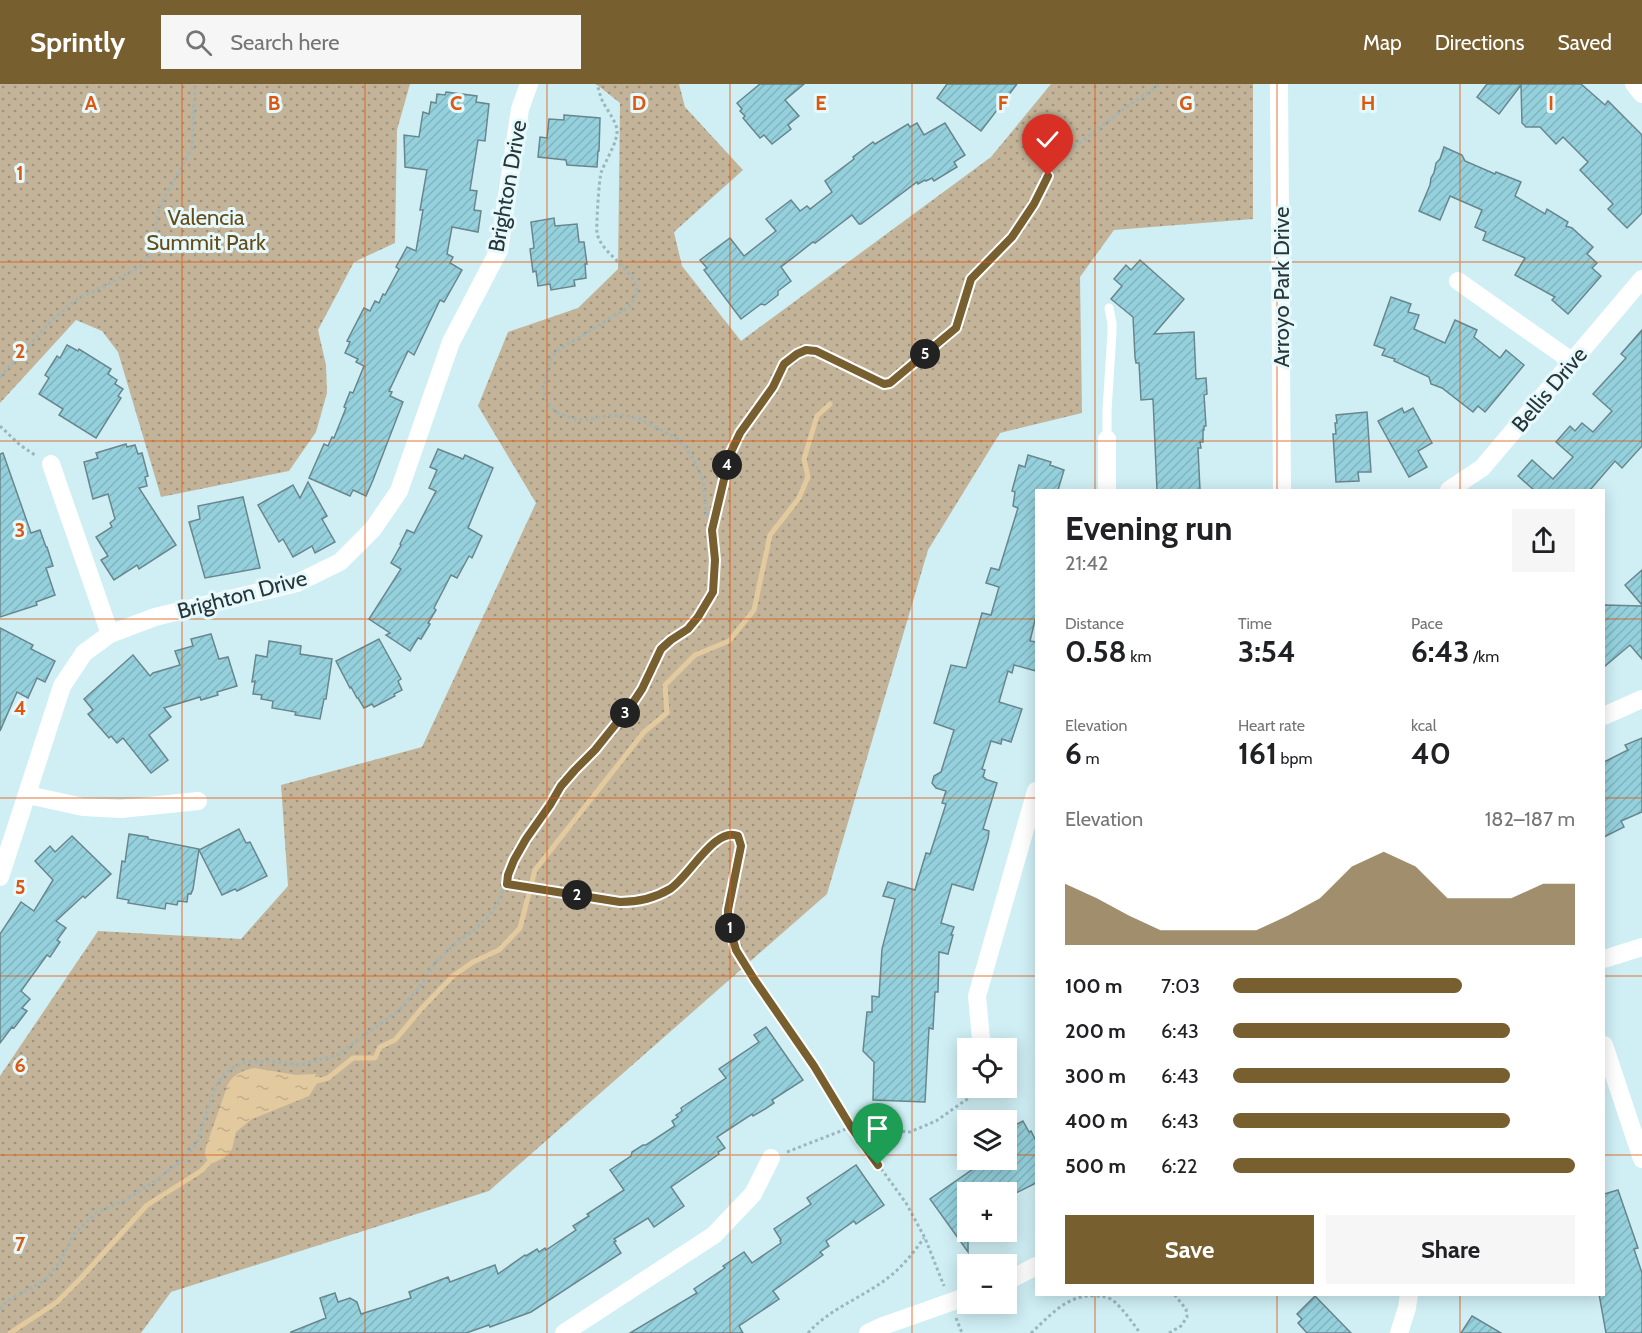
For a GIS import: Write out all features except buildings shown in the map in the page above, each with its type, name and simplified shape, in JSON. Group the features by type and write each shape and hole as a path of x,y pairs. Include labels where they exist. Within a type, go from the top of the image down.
{"street":[{"name":"Brighton Drive","path":"0,877 62,686 84,653 110,634 155,618 297,584 340,562 373,529 399,491 451,342 499,250 520,109 529,84"},
{"name":"Arroyo Park Drive","path":"1280,84 1282,489"},
{"path":"1634,84 1642,94"},
{"name":"Bellis Drive","path":"1450,489 1482,468 1642,279"},
{"path":"1458,281 1573,362"},
{"path":"1107,439 1107,489"},
{"path":"51,464 110,634"},
{"path":"1605,716 1642,699"},
{"path":"981,1038 977,996 1035,794"},
{"path":"28,795 83,807 121,809 198,801"},
{"path":"1605,959 1642,947"},
{"path":"1605,1048 1642,1159"},
{"path":"564,1333 714,1235 753,1194 771,1158"},
{"path":"1017,1276 1035,1266"},
{"path":"1399,1333 1409,1296"},
{"path":"868,1333 957,1300"}],"lane":[{"path":"1107,439 1112,332 1109,308"}],"path":[{"path":"0,377 52,320 76,300 143,265 155,247 157,216 163,200 192,149 195,84"},
{"path":"0,1308 44,1281 60,1263 74,1234 96,1213 127,1199 185,1158 197,1143 215,1087 224,1074 245,1062 271,1061 300,1065 338,1055 400,1009 436,962 488,917 507,884 508,875 518,853 561,786 595,750 632,704 642,689 661,649 688,629 713,592 715,560 703,480 692,456 678,439 640,419 625,415 585,420 573,419 554,411 546,399 543,388 550,360 558,351 627,308 634,301 637,292 636,284 600,242 597,232 601,175 617,136 617,128 602,100 597,84"},
{"path":"712,530 730,454 740,433 773,387 784,364 806,350 816,351 884,384 890,383 956,328 971,279 1012,237 1034,204 1048,176 1064,155 1129,105 1161,84"},
{"path":"0,426 20,445 51,464"},
{"path":"507,884 620,902 636,902 669,890 680,882 715,841 727,835 738,836 741,846 728,910 736,950 814,1066 851,1127 906,1203 934,1260"},
{"path":"771,1158 851,1127 910,1132 936,1121 969,1098"},
{"path":"808,1333 819,1322 890,1276 925,1238"},
{"path":"1031,1333 1071,1299 1084,1296"},
{"path":"1106,1296 1115,1302 1140,1333"},
{"path":"1169,1333 1181,1326 1187,1317 1186,1309 1176,1296"}],"green space":[{"name":"Valencia Summit Park","path":"0,84 410,84 397,130 395,243 354,262 318,330 326,365 327,393 316,432 289,471 161,497 118,352 102,331 76,320 0,403"},
{"path":"596,84 679,84 685,107 743,170 674,232 682,266 741,341 991,157 1051,84 1253,84 1253,219 1114,230 1080,277 1082,413 1000,433 928,550 827,894 489,1191 171,1292 141,1333 0,1333 0,1076 98,931 241,939 288,886 281,785 422,747 536,503 478,406 508,332 578,308 618,269 620,103"}],"water":[{"path":"254,1068 296,1075 315,1074 319,1076 319,1080 309,1096 252,1119 236,1132 232,1149 225,1157 210,1163 205,1156 205,1149 228,1084 239,1073"}],"waterway":[{"path":"313,1082 328,1078 353,1058 375,1058 380,1047 395,1040 453,976 473,962 499,950 520,928 535,870 644,732 667,713 665,685 695,655 729,641 754,610 770,535 799,498 808,477 804,459 817,416 830,404"},
{"path":"10,1333 57,1302 147,1205 201,1171 214,1157"}],"route":[{"path":"878,1165 736,950 728,922 728,910 741,846 738,836 727,835 715,841 680,882 669,890 636,902 620,902 507,884 508,875 526,839 561,786 620,721 642,689 661,649 688,629 713,592 715,560 712,530 730,454 740,433 773,387 784,364 806,350 816,351 884,384 890,383 956,328 971,279 1012,237 1034,204 1048,176"}]}
